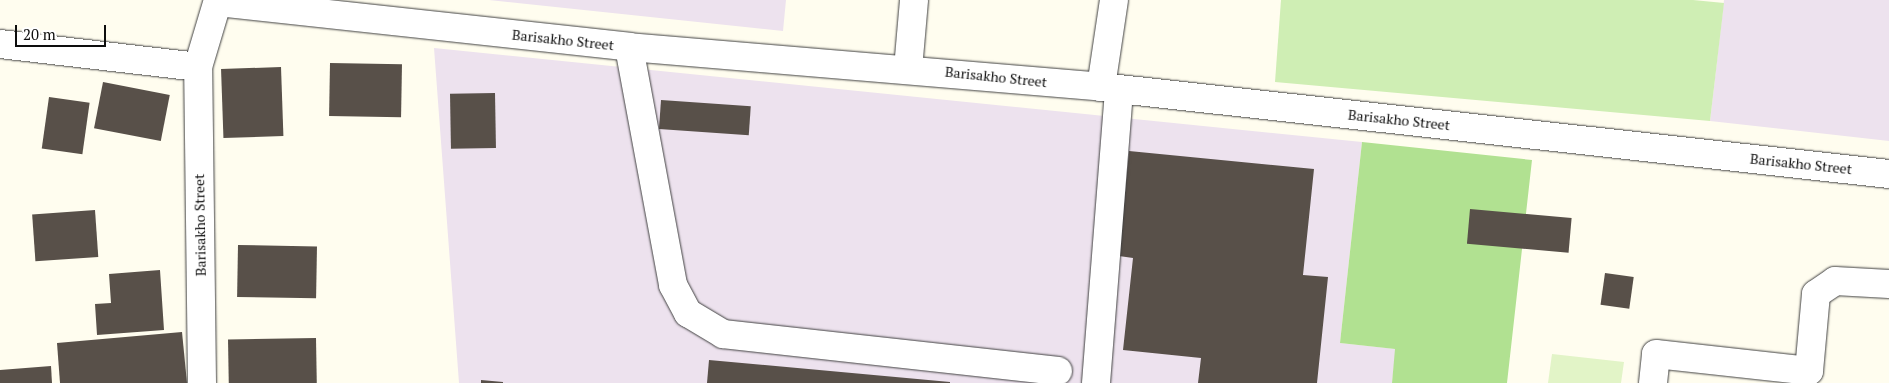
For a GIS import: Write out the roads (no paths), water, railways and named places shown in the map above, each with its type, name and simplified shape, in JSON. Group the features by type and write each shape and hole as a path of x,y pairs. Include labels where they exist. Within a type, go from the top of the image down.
{"street":[{"path":"908,69 914,0"},
{"path":"1096,383 1104,245 1114,0"},
{"name":"Barisakho Street","path":"202,383 198,67 218,1 629,48 908,69 1110,89 1889,174"},
{"path":"0,44 198,67"},
{"path":"629,48 673,285 688,313 723,334 1058,371"},
{"path":"1653,383 1656,354 1809,371 1816,294 1835,281 1889,284"}]}
